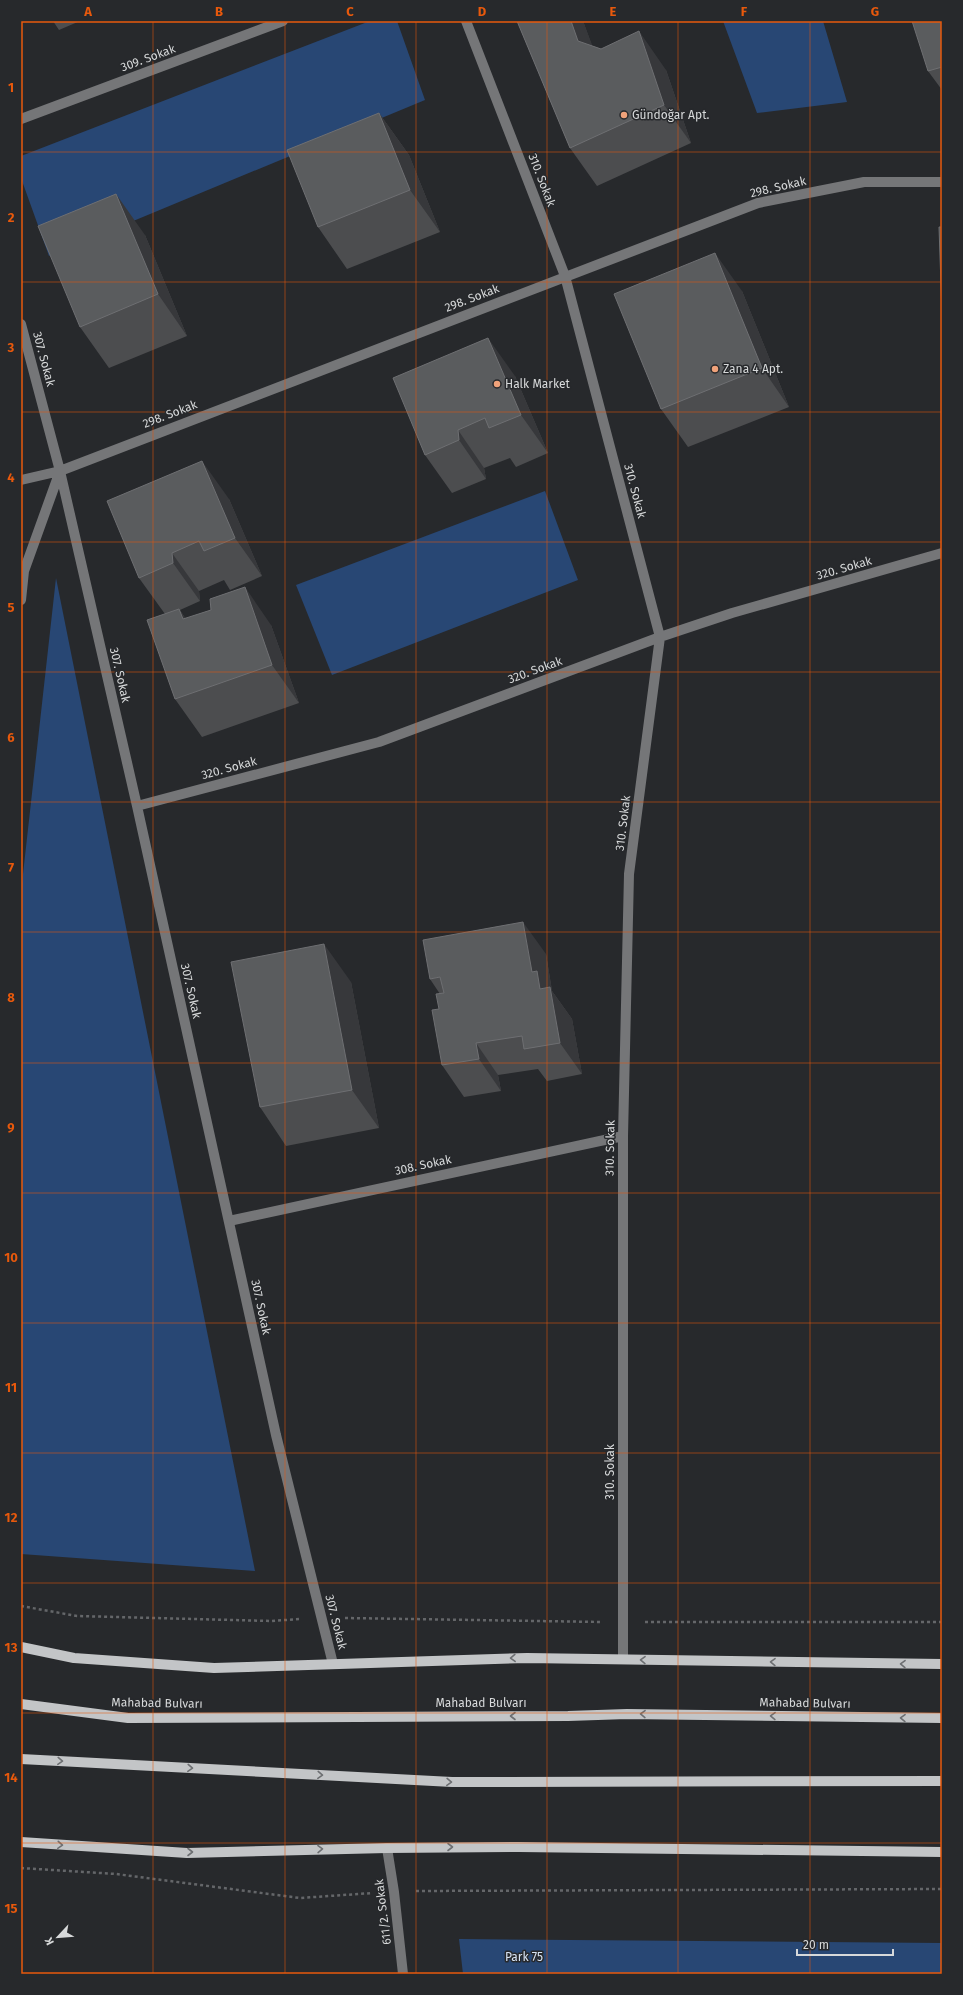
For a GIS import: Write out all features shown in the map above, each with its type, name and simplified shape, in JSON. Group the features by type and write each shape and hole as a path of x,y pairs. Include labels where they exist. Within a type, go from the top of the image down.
{"main road":[{"path":"21,1647 74,1658 214,1668 527,1658 942,1664"},
{"name":"Mahabad Bulvarı","path":"21,1704 128,1718 568,1716 627,1714 942,1718"},
{"path":"21,1759 452,1782 942,1782"},
{"path":"21,1842 188,1853 387,1848 519,1847 942,1852"}],"street":[{"name":"309. Sokak","path":"21,119 283,21"},
{"name":"310. Sokak","path":"466,21 565,276 660,637 629,874 623,1136 623,1660"},
{"name":"298. Sokak","path":"21,480 60,471 758,203 864,182 942,182"},
{"name":"307. Sokak","path":"21,324 60,471 137,806 276,1435 333,1664"},
{"path":"21,600 24,571 60,471"},
{"name":"320. Sokak","path":"137,806 379,742 660,637 732,613 942,554"},
{"name":"308. Sokak","path":"228,1220 623,1136"},
{"name":"611/2. Sokak","path":"387,1848 394,1892 403,1974"}],"path":[{"path":"21,1606 77,1616 271,1621 322,1618 623,1622 942,1622"},
{"path":"21,1868 116,1874 300,1898 394,1892 942,1889"}],"green space":[{"path":"370,21 397,21 425,100 49,256 21,178 21,156"},
{"path":"723,21 823,21 847,102 757,113"},
{"path":"545,491 578,580 332,675 296,585"},
{"path":"56,578 255,1571 21,1554 21,892"},
{"name":"Park 75","path":"459,1939 942,1943 942,1974 463,1974"}],"building":[{"path":"517,21 571,21 578,41 601,49 639,31 664,105 570,148"},
{"path":"912,21 942,21 942,67 928,71"},
{"path":"379,113 410,190 318,227 287,150"},
{"path":"116,194 158,294 80,327 38,226"},
{"path":"939,227 942,227 942,314"},
{"path":"715,253 762,368 661,409 614,294"},
{"path":"488,338 521,415 489,428 485,418 458,430 459,440 425,455 393,378"},
{"path":"202,461 235,538 204,551 199,541 172,553 173,563 139,578 107,501"},
{"path":"245,587 272,665 175,699 147,620 179,609 183,619 211,610 210,599"},
{"path":"523,922 532,972 537,971 540,989 550,987 560,1043 524,1049 522,1036 476,1043 479,1059 442,1065 432,1010 439,1009 436,994 444,993 440,977 430,979 423,940"},
{"path":"324,944 352,1090 260,1107 231,962"}],"place":[{"name":"Gündoğar Apt.","path":"624,115"},
{"name":"Zana 4 Apt.","path":"715,369"},
{"name":"Halk Market","path":"497,384"}]}
